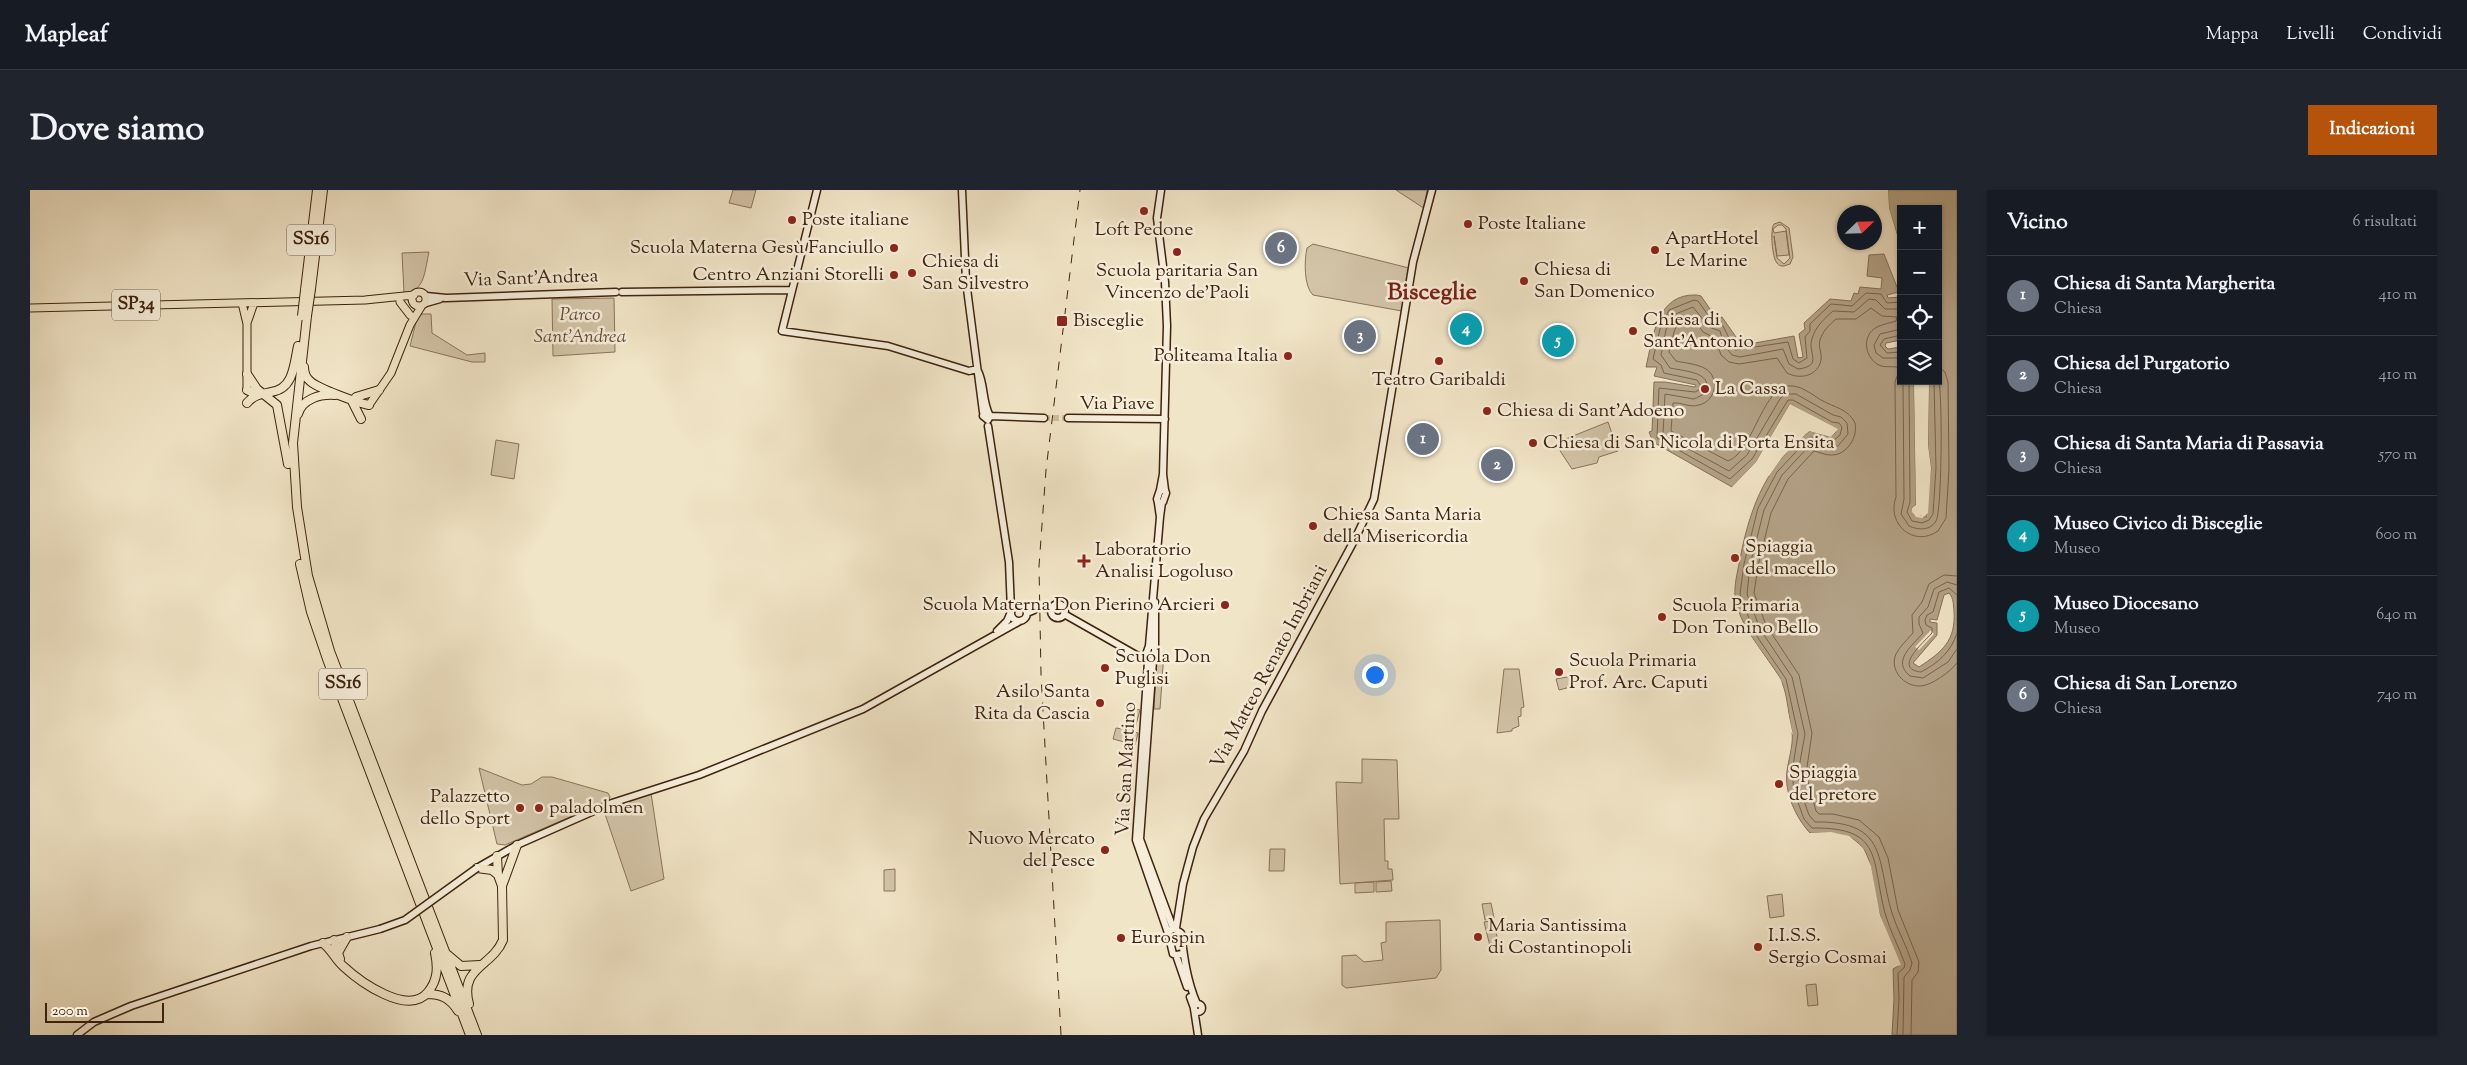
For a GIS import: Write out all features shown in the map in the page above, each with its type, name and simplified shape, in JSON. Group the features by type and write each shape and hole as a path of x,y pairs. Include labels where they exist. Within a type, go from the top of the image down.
{"highway":[{"name":"SS16","path":"317,190 305,316 290,423 288,464 295,540 311,612 327,659 470,1033"},
{"name":"SS16","path":"308,289 323,190"},
{"name":"SS16","path":"301,346 295,424 296,507 302,548 316,610 478,1035"},
{"path":"247,390 259,392 278,391 287,385 301,346"},
{"path":"301,346 304,369 309,381 369,405"},
{"path":"247,374 259,392 273,400 280,410 288,464"},
{"path":"354,399 379,390"},
{"path":"247,403 259,392"},
{"path":"295,424 300,408 307,401 328,394 341,395"},
{"path":"354,399 361,419"},
{"path":"502,874 517,845"},
{"path":"478,1035 467,998 468,979 480,965 494,955 503,940 502,874 497,856"},
{"path":"477,868 492,870 502,874"},
{"path":"426,920 437,968 437,974 427,994"},
{"path":"336,951 348,937"},
{"path":"441,939 449,957 460,966 480,965"},
{"path":"334,940 342,966 386,996 406,1001 418,999 427,994 439,994 453,1002 470,1033"},
{"path":"323,943 336,951"}],"main road":[{"name":"Via Sant'Andrea","path":"242,303 391,298 419,301"},
{"name":"Via Sant'Andrea","path":"391,298 400,302 419,301"},
{"path":"410,325 410,315 419,301"},
{"path":"369,405 398,360 419,301"},
{"path":"400,302 410,315"},
{"path":"242,303 247,324 247,390"},
{"name":"SP34","path":"30,308 242,303"},
{"path":"247,324 254,303"}],"street":[{"path":"817,190 797,279 791,290 782,331 888,346 968,371 977,370"},
{"path":"77,1035 94,1022 131,1006 323,943 380,929 405,920 477,868 517,845 612,803 699,775 863,709 994,634 1024,619 1024,609 1016,598 1011,580 982,377 977,370 967,287 962,190"},
{"path":"1149,661 1151,612 1154,598 1160,517 1160,503 1157,499 1162,490 1165,419 1167,326 1165,282 1157,218 1161,190"},
{"name":"Via Matteo Renato Imbriani","path":"1180,908 1193,847 1204,819 1244,751 1262,711 1308,629 1372,504 1377,487 1413,262 1432,190"},
{"name":"Via Sant'Andrea","path":"419,301 446,298 619,292 791,290"},
{"path":"986,415 1044,418"},
{"name":"Via Piave","path":"1068,418 1165,419"},
{"path":"1011,580 1011,612 1013,619 1020,621"},
{"path":"1065,612 1057,618 1053,610 1061,605 1065,612 1149,661"},
{"path":"994,634 1007,621 1014,607 1024,609"},
{"path":"1065,612 1135,652 1150,648"},
{"path":"1149,661 1155,654 1150,648"},
{"name":"Via San Martino","path":"1149,661 1140,831 1142,847 1175,931"},
{"name":"Via San Martino","path":"1149,661 1136,840 1175,931"},
{"path":"1180,908 1175,931 1179,955 1196,1008 1199,1035"},
{"path":"1179,955 1175,931 1180,908"},
{"path":"1168,916 1177,917"}],"green space":[{"path":"733,190 756,190 751,208 729,203"},
{"path":"1396,190 1427,190 1424,208 1422,207"},
{"path":"1780,222 1789,228 1793,257 1790,264 1784,266 1778,264 1774,256 1772,237 1773,227 1774,224","holes":["1778,225 1782,225 1786,229 1790,258 1784,264 1777,258 1774,236 1777,256 1789,255 1786,231 1774,233 1773,229"]},
{"path":"1313,244 1409,268 1402,311 1313,295 1306,280 1305,260 1307,248"},
{"path":"429,252 420,285 411,292 404,293 402,253"},
{"name":"Parco Sant'Andrea","path":"614,298 615,352 553,356 552,299"},
{"path":"418,314 431,314 432,333 467,355 485,353 485,362 472,362 410,346"},
{"path":"1608,422 1618,451 1599,457 1597,463 1572,469 1557,446 1563,440"},
{"path":"496,440 519,444 514,479 491,475"},
{"path":"1493,460 1496,474 1487,474 1484,462"},
{"path":"1157,653 1164,653 1160,709 1154,709"},
{"path":"1504,669 1519,669 1524,707 1521,708 1521,716 1518,717 1519,726 1512,729 1512,731 1497,733"},
{"path":"1573,676 1574,686 1559,690 1556,679"},
{"path":"1129,707 1140,710 1134,732 1138,733 1135,745 1113,739 1116,728 1123,729"},
{"path":"1362,759 1397,760 1399,819 1384,819 1385,861 1388,861 1388,869 1392,869 1393,880 1340,884 1336,782 1362,783"},
{"name":"paladolmen","path":"479,768 522,785 531,784 542,777 552,777 608,793 610,797 609,800 505,845 497,844"},
{"path":"651,793 664,879 631,891 604,811"},
{"path":"1270,849 1285,849 1284,871 1269,871"},
{"path":"895,869 895,891 884,891 884,870"},
{"path":"1391,881 1392,891 1376,892 1376,882"},
{"path":"1374,882 1374,892 1355,893 1355,883"},
{"path":"1782,894 1784,916 1770,918 1767,896"},
{"path":"1491,903 1494,918 1485,920 1482,904"},
{"path":"1440,920 1441,970 1436,978 1346,988 1342,985 1342,956 1356,955 1364,962 1383,960 1381,943 1386,942 1386,922"},
{"path":"1494,920 1499,949 1491,950 1484,922"},
{"path":"1816,984 1818,1005 1808,1006 1806,985"}],"water":[{"path":"1888,190 1957,190 1957,1035 1892,1035 1893,969 1900,965 1880,915 1866,853 1859,844 1848,837 1810,833 1800,820 1792,804 1787,787 1792,732 1784,689 1780,678 1741,618 1737,606 1735,585 1745,536 1756,502 1772,471 1795,443 1810,431 1831,437 1836,432 1833,428 1790,404 1756,462 1732,487 1653,442 1649,432 1652,431 1654,382 1695,387 1696,385 1654,376 1657,367 1646,367 1654,331 1665,309 1673,301 1683,296 1701,296 1717,319 1722,317 1736,337 1733,339 1738,346 1794,336 1798,358 1803,357 1799,334 1805,329 1804,323 1830,299 1851,301 1854,293 1858,294 1860,287 1881,289 1882,278 1867,276 1869,255 1884,254 1897,287 1897,292 1887,295 1888,298 1897,297 1897,341 1886,343 1885,346 1888,349 1897,348 1897,385 1914,385 1916,505 1912,508 1914,515 1926,517 1931,468 1928,445 1929,385 1942,385 1942,205 1897,205 1897,234 1889,208","holes":["1949,593 1953,599 1954,621 1950,638 1941,651 1919,667 1913,663 1937,635 1937,623 1930,622 1930,619 1937,620 1944,595"]}],"pier":[{"path":"1885,190 1888,190 1889,208 1897,238 1886,209"},
{"path":"1914,385 1916,385 1918,505 1915,511 1921,516 1925,513 1928,468 1926,385 1929,385 1928,445 1931,468 1928,513 1922,518 1916,517 1912,512 1912,508 1916,505"},
{"path":"1790,404 1838,429 1831,437 1809,431 1783,456 1769,476 1767,475 1770,468 1808,429 1831,434 1834,430 1791,407 1758,463 1734,489 1732,487 1756,462"},
{"path":"1931,630 1934,634 1919,650 1915,647"},
{"path":"1750,635 1781,680 1793,735 1790,730 1778,681 1748,636"},
{"path":"1831,832 1849,836 1863,848 1871,866 1880,915 1901,965 1890,968 1897,963 1878,916 1869,866 1861,850 1848,838 1830,835 1809,836 1810,833"}],"tunnel":[{"path":"1044,418 1068,418"},
{"path":"1034,610 1046,610"}],"railway":[{"path":"1061,1035 1041,674 1039,566 1046,470 1080,190"}],"place":[{"name":"Loft Pedone","path":"1144,211"},
{"name":"Poste italiane","path":"792,220"},
{"name":"Poste Italiane","path":"1468,224"},
{"name":"Scuola Materna Gesù Fanciullo","path":"894,248"},
{"name":"Chiesa di San Lorenzo","path":"1281,248"},
{"name":"ApartHotel Le Marine","path":"1655,250"},
{"name":"Scuola paritaria San Vincenzo de'Paoli","path":"1177,252"},
{"name":"Chiesa di San Silvestro","path":"912,273"},
{"name":"Centro Anziani Storelli","path":"894,275"},
{"name":"Chiesa di San Domenico","path":"1524,281"},
{"name":"Bisceglie","path":"1062,321"},
{"name":"Museo Civico di Bisceglie","path":"1466,329"},
{"name":"Chiesa di Sant'Antonio","path":"1633,331"},
{"name":"Chiesa di Santa Maria di Passavia","path":"1360,336"},
{"name":"Museo Diocesano","path":"1558,341"},
{"name":"Politeama Italia","path":"1288,356"},
{"name":"Teatro Garibaldi","path":"1439,361"},
{"name":"La Cassa","path":"1705,389"},
{"name":"Chiesa di Sant'Adoeno","path":"1487,411"},
{"name":"Chiesa di Santa Margherita","path":"1423,439"},
{"name":"Chiesa di San Nicola di Porta Ensita","path":"1533,443"},
{"name":"Chiesa del Purgatorio","path":"1497,465"},
{"name":"Chiesa Santa Maria della Misericordia","path":"1313,526"},
{"name":"Spiaggia del macello","path":"1735,558"},
{"name":"Laboratorio Analisi Logoluso","path":"1084,561"},
{"name":"Scuola Materna Don Pierino Arcieri","path":"1225,605"},
{"name":"Scuola Primaria Don Tonino Bello","path":"1662,617"},
{"name":"Scuola Don Puglisi","path":"1105,668"},
{"name":"Scuola Primaria Prof. Arc. Caputi","path":"1559,672"},
{"name":"Asilo Santa Rita da Cascia","path":"1100,703"},
{"name":"Spiaggia del pretore","path":"1779,784"},
{"name":"Palazzetto dello Sport","path":"520,808"},
{"name":"paladolmen","path":"539,808"},
{"name":"Nuovo Mercato del Pesce","path":"1105,850"},
{"name":"Maria Santissima di Costantinopoli","path":"1478,937"},
{"name":"Eurospin","path":"1121,938"},
{"name":"I.I.S.S. Sergio Cosmai","path":"1758,947"}],"district":[{"name":"Bisceglie","path":"1432,293"}]}
